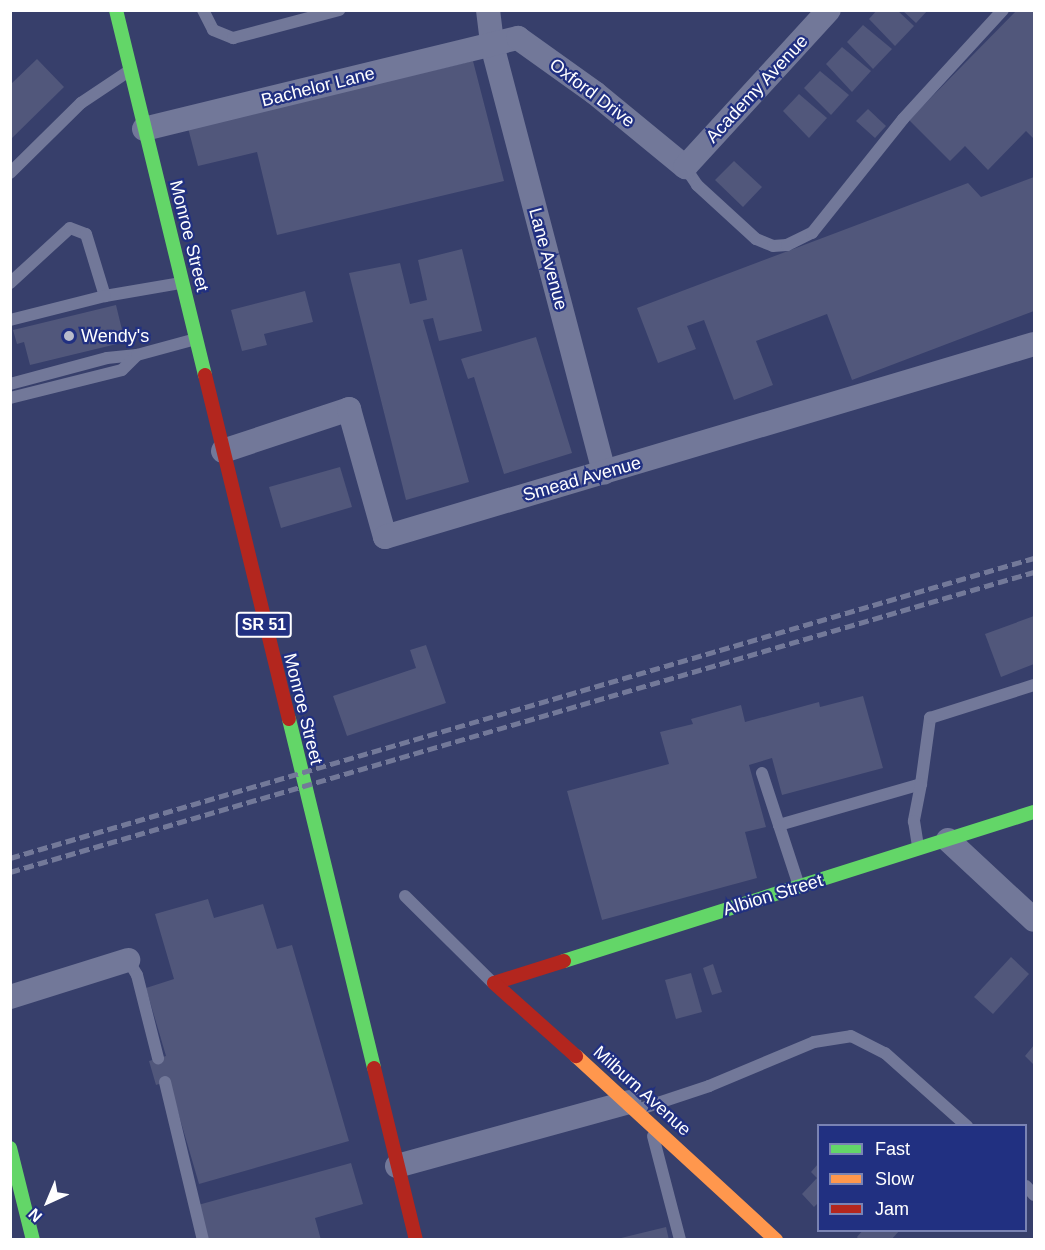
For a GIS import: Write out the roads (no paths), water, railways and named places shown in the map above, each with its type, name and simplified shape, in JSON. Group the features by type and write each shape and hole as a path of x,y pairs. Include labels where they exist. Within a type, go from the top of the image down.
{"main road":[{"name":"Monroe Street","path":"116,10 416,1239"},
{"name":"Albion Street","path":"494,984 1035,812"},
{"name":"Milburn Avenue","path":"494,984 633,1106 776,1239"},
{"path":"10,1148 33,1239"}],"street":[{"name":"Lane Avenue","path":"488,10 492,45 604,473"},
{"name":"Academy Avenue","path":"685,167 829,10"},
{"name":"Oxford Drive","path":"492,45 518,38 595,93 685,167"},
{"name":"Bachelor Lane","path":"144,129 492,45"},
{"name":"Smead Avenue","path":"223,451 350,409 385,537 1035,344"},
{"path":"948,840 1035,920"},
{"path":"10,997 128,960"},
{"path":"397,1166 633,1106"}],"lane":[{"path":"203,10 213,30 233,38 339,10"},
{"path":"685,167 697,185 756,239 773,246 787,245 812,233 903,119 1003,10"},
{"path":"10,173 81,103 130,70"},
{"path":"10,283 70,228 86,234 105,296"},
{"path":"10,320 105,296 182,282"},
{"path":"10,384 107,358 137,355 196,339"},
{"path":"10,398 122,370 137,355"},
{"path":"918,850 914,821 930,718 1035,685"},
{"path":"762,773 799,887"},
{"path":"779,825 921,784"},
{"path":"405,896 494,984"},
{"path":"128,960 137,975 158,1058"},
{"path":"633,1106 709,1086 814,1042 851,1036 885,1053 966,1124"},
{"path":"165,1082 203,1239"},
{"path":"649,1121 680,1239"}],"railway":[{"path":"10,858 1034,558"},
{"path":"10,872 1034,572"}],"place":[{"name":"Wendy's","path":"69,336"}]}
